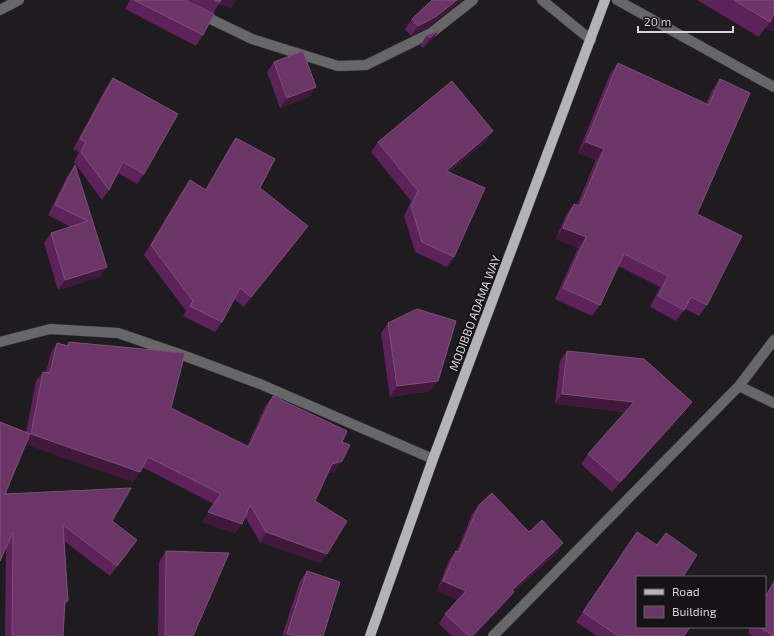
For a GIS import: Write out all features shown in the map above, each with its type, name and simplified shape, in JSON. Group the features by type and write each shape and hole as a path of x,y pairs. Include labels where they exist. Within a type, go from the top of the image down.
{"main road":[{"name":"MODIBBO ADAMA WAY","path":"370,636 433,459 605,0"}],"street":[{"path":"0,10 19,0"},
{"path":"189,8 252,39 338,66 345,66 366,65 431,33 473,0"},
{"path":"542,0 590,40"},
{"path":"617,0 774,87"},
{"path":"0,342 50,329 118,333 260,384 433,459"},
{"path":"493,636 739,386 774,340"},
{"path":"739,386 774,403"}],"building":[{"path":"134,0 186,0 214,14 203,35"},
{"path":"432,0 457,0 435,17 418,26 412,19"},
{"path":"734,0 774,0 774,14 770,22"},
{"path":"439,30 430,38 427,35"},
{"path":"303,51 316,87 287,98 274,62"},
{"path":"618,63 709,105 720,79 750,93 697,214 742,236 707,305 691,297 684,310 658,296 668,276 624,254 600,305 563,288 586,237 563,228 574,204 580,206 604,149 586,142"},
{"path":"113,78 178,114 144,174 123,162 109,190 81,152 86,142 80,139"},
{"path":"452,81 493,131 446,171 485,188 454,257 422,242 411,206 418,191 378,142"},
{"path":"236,138 275,159 260,188 308,226 251,297 240,288 222,322 190,306 193,301 151,245 190,180 206,190"},
{"path":"75,165 107,267 65,280 51,233 88,221 55,205"},
{"path":"417,309 456,321 438,381 397,386 388,323"},
{"path":"69,342 185,353 171,408 249,447 273,396 347,431 342,442 350,445 342,461 332,464 315,501 347,521 327,554 266,532 250,505 242,524 208,512 221,494 148,457 140,472 31,434 43,372 50,373 57,343 68,346"},
{"path":"567,351 644,359 692,402 620,482 588,454 634,402 562,394"},
{"path":"0,422 30,434 5,494 131,488 112,521 137,540 117,566 63,525 68,601 65,601 63,636 12,636 13,532 0,561"},
{"path":"492,493 529,532 542,520 563,543 512,590 514,592 472,636 469,636 445,614 466,591 443,581 456,551 459,552 479,505"},
{"path":"637,532 657,545 666,533 697,555 684,575 685,576 636,576 636,628 689,628 684,636 618,636 583,612"},
{"path":"166,551 229,553 193,636 165,636"},
{"path":"307,571 340,582 323,636 294,636 287,634"},
{"path":"774,582 774,636 761,628 766,628 766,596"}]}
